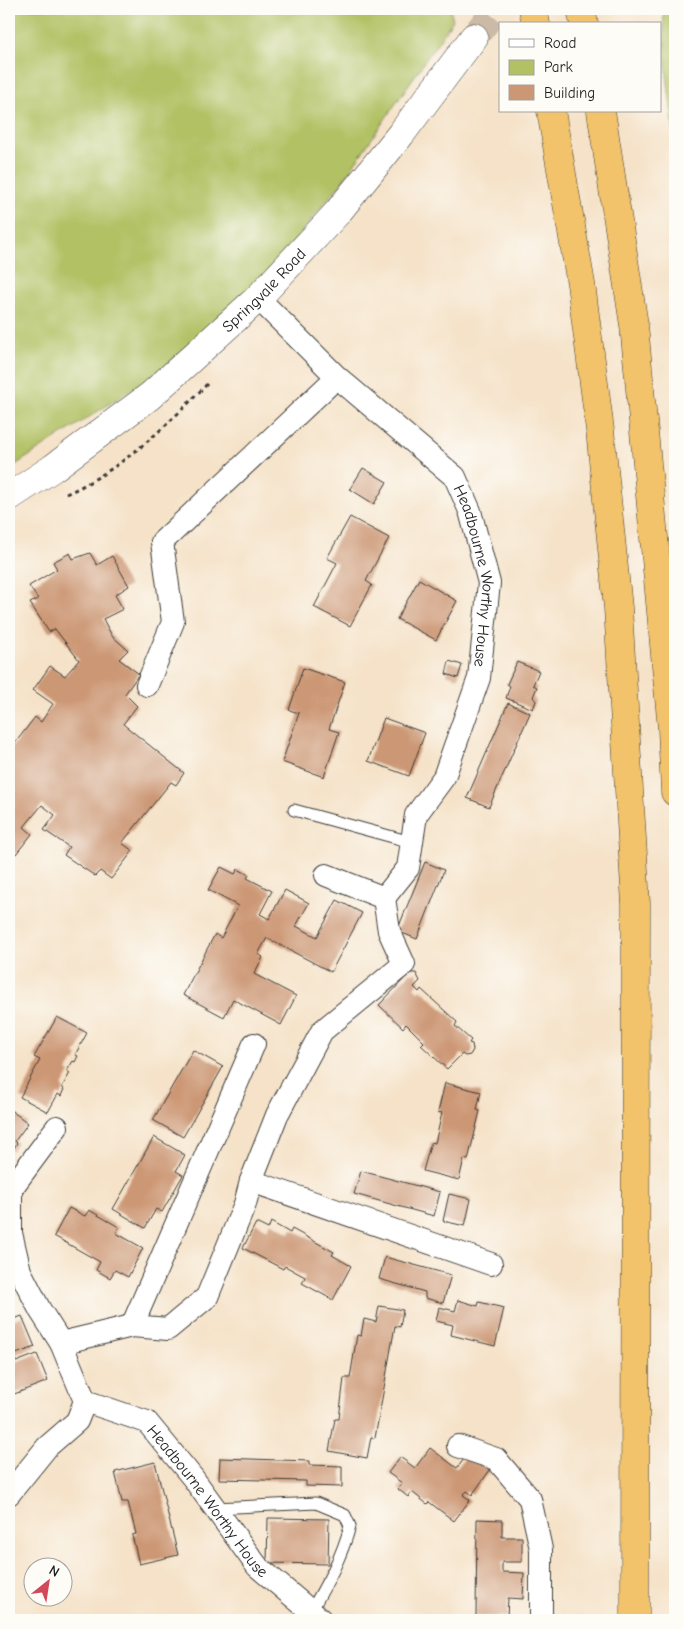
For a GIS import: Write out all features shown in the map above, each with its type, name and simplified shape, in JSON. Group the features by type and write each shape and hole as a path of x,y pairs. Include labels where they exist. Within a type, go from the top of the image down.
{"highway":[{"path":"533,9 536,22"},
{"path":"581,9 584,22"},
{"path":"551,112 581,284 600,430 618,608 628,757 636,904 635,1620"},
{"path":"601,112 634,325 672,729 675,792"}],"street":[{"name":"Springvale Road","path":"9,497 53,468 150,396 258,298 337,213 401,134 474,37"},
{"name":"Headbourne Worthy House","path":"258,298 337,377 455,477 470,512 490,583 478,678 444,777 416,815 408,868 384,898"},
{"path":"147,685 174,622 162,542 337,377"},
{"path":"61,1342 132,1326 168,1329 208,1297 245,1204 277,1115 322,1031 404,964 389,930 384,898 326,875"},
{"path":"132,1326 254,1044"},
{"path":"9,1494 47,1447 77,1421 85,1401 61,1342 40,1310 20,1271 11,1233 12,1189 58,1128"},
{"path":"252,1181 491,1264"},
{"name":"Headbourne Worthy House","path":"85,1401 146,1422 193,1478 257,1566 316,1616"},
{"path":"458,1446 496,1460 530,1500 541,1549 540,1620"}],"lane":[{"path":"294,810 411,842"},
{"path":"215,1508 316,1504 345,1515 350,1526 345,1547 316,1616"}],"green space":[{"path":"9,9 450,9 453,20 342,182 260,283 157,373 9,469"},
{"path":"663,9 675,9 675,141 666,67"}],"building":[{"path":"363,468 387,482 374,504 350,489"},
{"path":"350,517 389,538 366,581 372,585 350,626 314,607 337,563 327,558"},
{"path":"70,553 73,559 90,553 97,565 112,556 129,586 115,595 123,609 103,619 112,636 128,650 119,659 139,674 125,694 137,706 123,724 184,773 176,785 171,782 122,843 133,851 111,879 100,871 95,876 64,855 69,847 44,830 55,815 42,805 24,827 32,834 16,854 9,850 9,751 35,717 41,722 53,704 33,690 50,666 65,676 79,660 55,629 49,632 30,603 38,599 29,586 57,569 53,562"},
{"path":"419,579 457,601 436,640 397,619"},
{"path":"449,661 462,665 458,678 446,674"},
{"path":"517,662 539,671 533,685 537,687 533,697 536,701 533,709 506,698 510,686 507,684"},
{"path":"303,668 345,682 329,729 339,732 324,777 282,762 299,713 289,710"},
{"path":"508,703 530,713 489,807 467,798"},
{"path":"384,718 425,733 409,776 368,761"},
{"path":"425,862 444,870 417,939 397,931"},
{"path":"221,867 235,874 238,869 249,875 247,878 272,891 260,914 269,919 285,890 309,903 296,926 317,937 337,900 362,913 331,972 267,938 258,954 263,957 254,974 296,996 281,1025 233,999 224,1017 183,995 215,934 221,938 238,906 208,890"},
{"path":"410,973 416,973 420,981 414,987 419,992 421,989 457,1022 455,1026 471,1040 469,1043 472,1044 473,1050 470,1055 465,1056 462,1054 447,1069 421,1045 424,1042 406,1024 403,1028 379,1005"},
{"path":"57,1017 87,1033 75,1055 78,1056 75,1062 73,1061 67,1071 70,1073 62,1087 64,1089 61,1096 58,1094 48,1112 20,1097 40,1060 34,1057"},
{"path":"193,1050 223,1067 183,1137 153,1120"},
{"path":"445,1083 481,1092 477,1110 480,1111 468,1160 464,1159 459,1180 423,1171 431,1142 435,1143 442,1113 438,1112"},
{"path":"9,1109 28,1123 15,1141 17,1143 12,1151 9,1148"},
{"path":"154,1137 185,1155 176,1171 183,1175 162,1212 156,1209 145,1228 113,1209"},
{"path":"361,1171 440,1192 434,1216 354,1194"},
{"path":"449,1194 471,1199 465,1226 443,1221"},
{"path":"69,1208 85,1216 89,1210 119,1227 116,1233 143,1248 128,1277 115,1270 110,1278 96,1270 100,1262 54,1236"},
{"path":"271,1222 290,1233 292,1229 334,1252 332,1255 351,1266 333,1300 302,1283 305,1277 285,1266 283,1269 243,1248 256,1223 268,1229"},
{"path":"385,1257 451,1275 443,1303 425,1298 425,1292 379,1279"},
{"path":"458,1300 478,1306 479,1302 504,1308 495,1346 451,1335 453,1325 436,1321 439,1307 455,1311"},
{"path":"9,1302 15,1318 9,1320"},
{"path":"379,1306 403,1310 400,1327 395,1326 375,1438 371,1437 367,1458 329,1451 335,1419 339,1419 344,1378 350,1378 357,1335 361,1336 364,1319 376,1322"},
{"path":"22,1316 35,1347 13,1355 16,1362 37,1354 48,1381 9,1396 9,1321"},
{"path":"430,1448 457,1468 468,1454 490,1470 472,1495 467,1491 463,1495 470,1500 454,1521 412,1492 408,1497 398,1489 402,1483 388,1473 400,1457 415,1468"},
{"path":"220,1458 309,1461 309,1465 342,1466 342,1487 306,1486 306,1481 219,1479"},
{"path":"155,1462 178,1555 139,1564 132,1535 136,1534 128,1502 122,1502 115,1472"},
{"path":"268,1518 329,1519 328,1564 267,1563"},
{"path":"477,1519 502,1520 502,1537 522,1537 522,1562 502,1562 502,1572 524,1573 523,1599 508,1598 507,1617 476,1617"}],"tunnel":[{"path":"474,37 496,9"}]}
